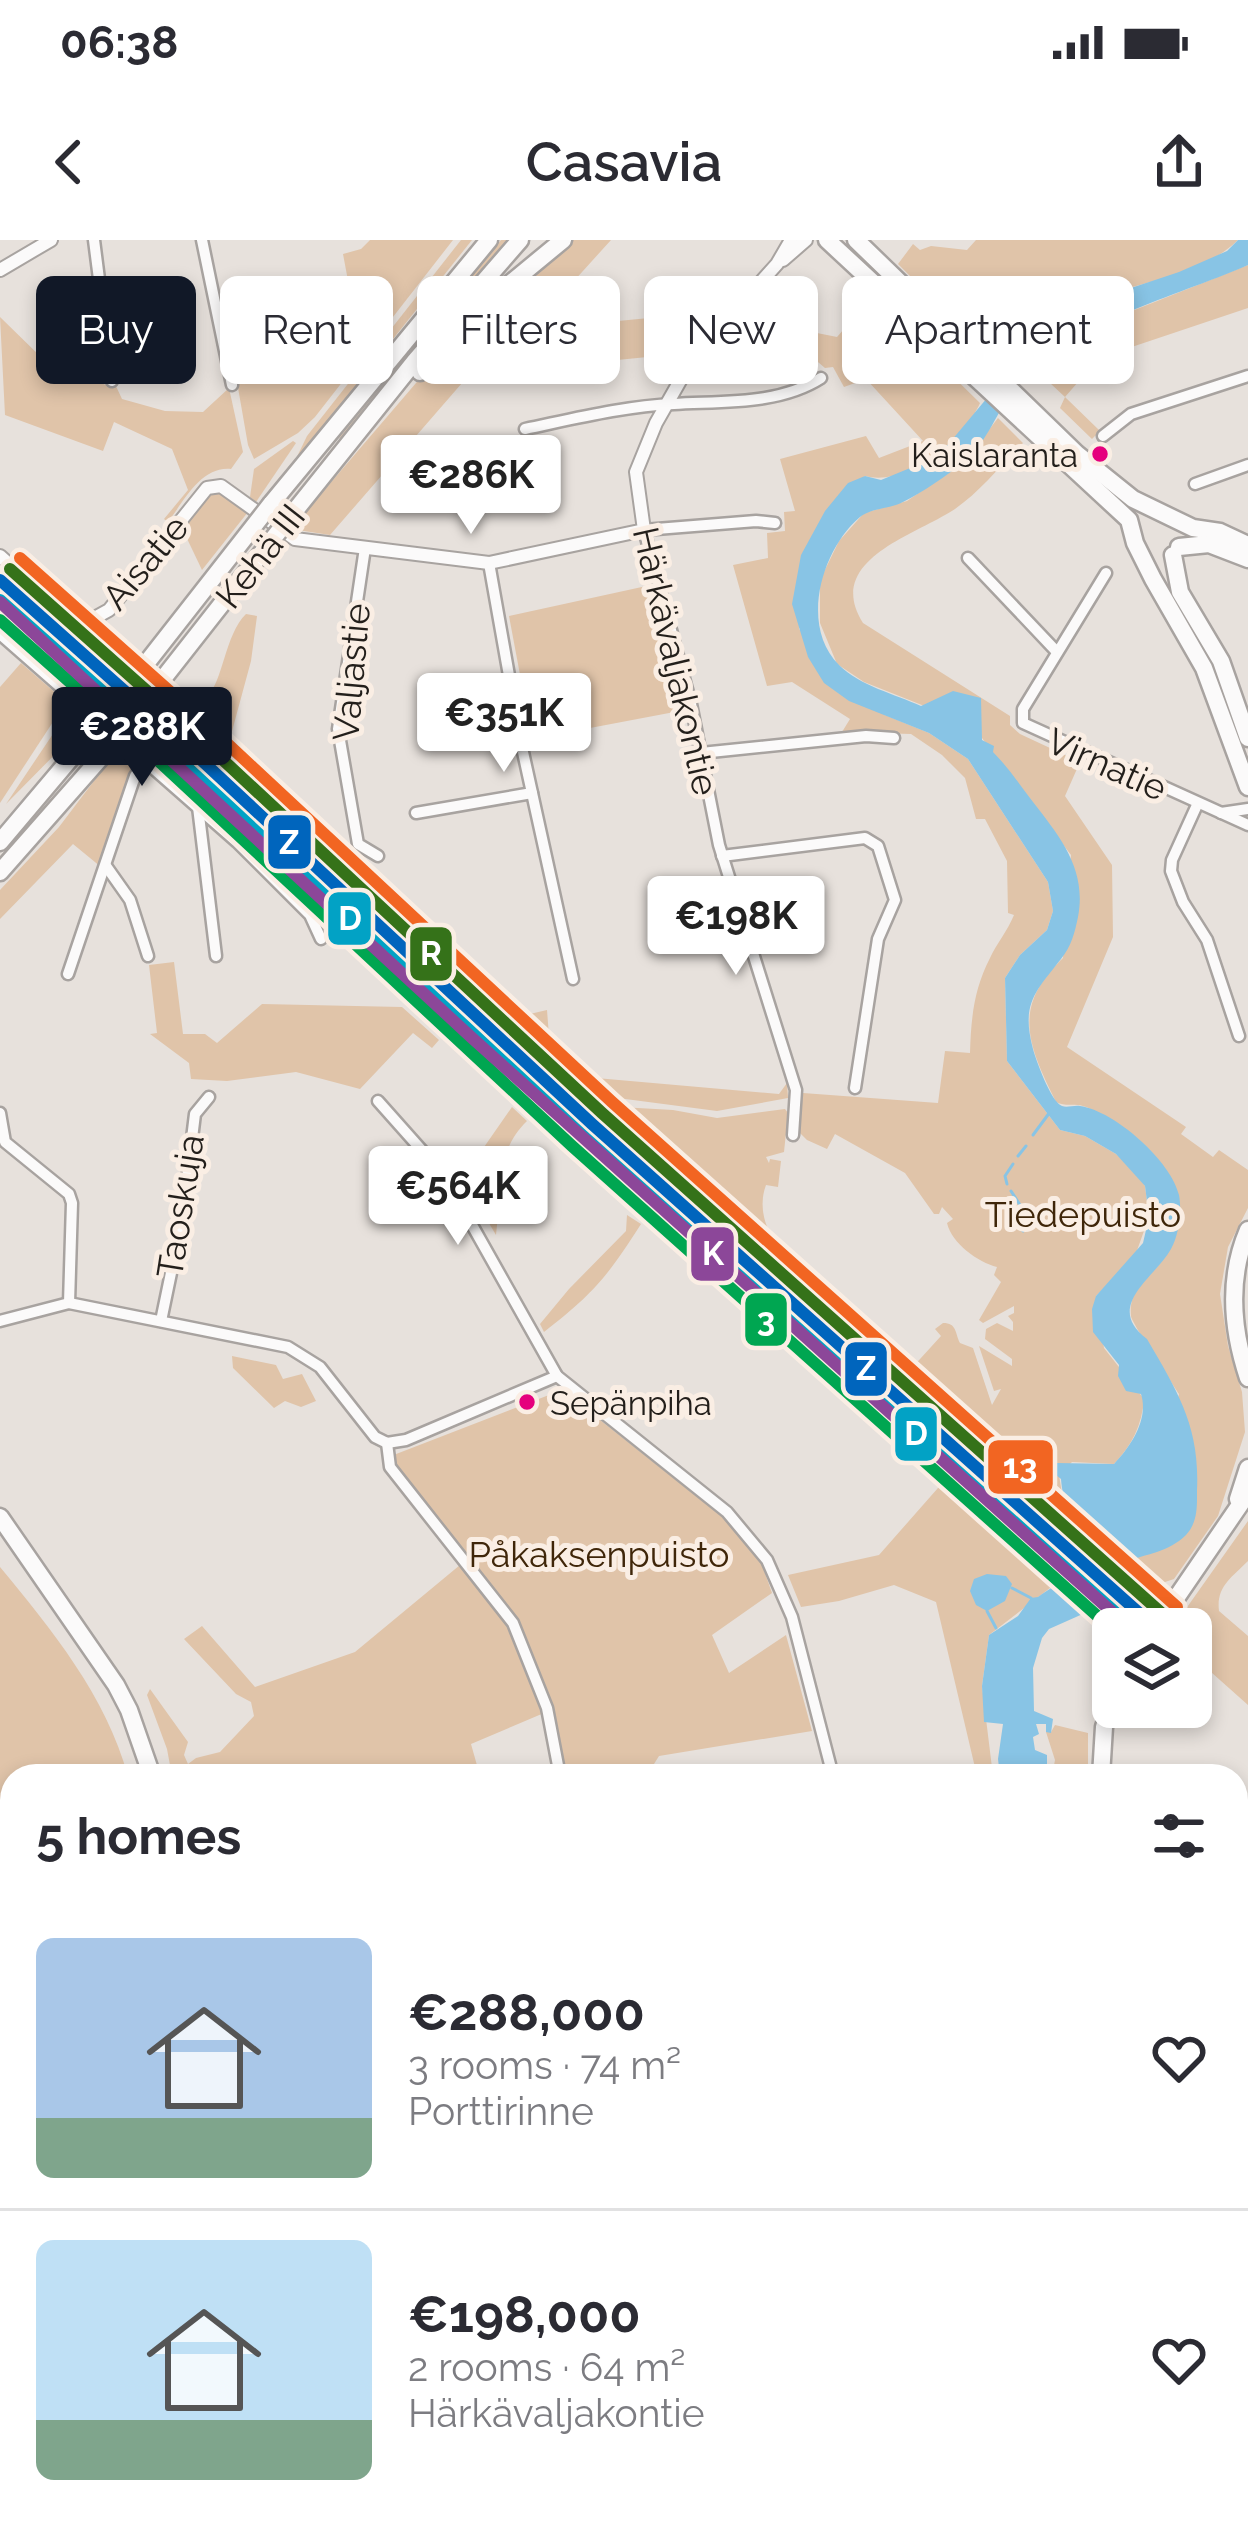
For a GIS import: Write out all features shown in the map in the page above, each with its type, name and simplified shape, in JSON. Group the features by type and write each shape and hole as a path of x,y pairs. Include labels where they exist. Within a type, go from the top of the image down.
{"main road":[{"name":"Kehä III","path":"0,842 486,240"},
{"name":"Kehä III","path":"4,870 104,754 381,402 520,240"},
{"path":"381,402 412,380 495,296 563,240"},
{"path":"827,240 868,276"},
{"path":"856,240 890,276"},
{"path":"992,384 1120,509 1135,530"},
{"path":"1018,408 1133,499 1177,522 1220,532 1248,545"},
{"path":"1157,512 1143,518 1135,530 1135,543 1204,668 1248,787"},
{"path":"1177,522 1182,537 1176,551 1180,592 1221,661 1248,738"},
{"path":"1143,555 1156,560 1209,544 1248,559"},
{"path":"1248,1231 1238,1262 1234,1315 1248,1378"},
{"path":"1234,1315 1248,1352"},
{"path":"1230,1522 1248,1468"},
{"path":"1170,1608 1248,1492"},
{"path":"1,1523 116,1685 148,1764"},
{"path":"1102,1764 1104,1728"}],"street":[{"path":"0,271 51,240"},
{"path":"94,240 99,276"},
{"path":"202,240 220,325"},
{"name":"Härkävaljakontie","path":"778,264 791,240"},
{"name":"Härkävaljakontie","path":"793,1135 796,1093 722,856 644,530 636,466 693,358 778,264 806,240"},
{"path":"1103,436 1132,414 1248,376"},
{"path":"525,429 665,405 759,398 804,389 821,378"},
{"path":"1195,484 1248,465"},
{"name":"Aisatie","path":"0,556 67,616 89,621 109,610 206,488 221,486 289,537 364,548"},
{"path":"364,548 488,563 644,530 775,523"},
{"name":"Valjastie","path":"364,548 338,729 358,844 378,856"},
{"path":"968,557 1058,652"},
{"path":"488,563 573,979"},
{"name":"Virnatie","path":"1106,573 1021,718 1025,725 1248,825"},
{"path":"0,634 198,807 310,915 321,939"},
{"path":"701,753 866,736 894,738"},
{"path":"68,974 135,776 145,762"},
{"path":"416,813 532,793"},
{"path":"1197,805 1172,860 1172,871 1183,902 1207,940 1239,1036"},
{"path":"198,807 215,956"},
{"name":"Virnatie","path":"1221,813 1248,809"},
{"path":"722,856 865,838 878,846 896,900 878,939 855,1088"},
{"path":"106,866 130,900 148,956"},
{"name":"Taoskuja","path":"161,1321 182,1220 195,1114 208,1096"},
{"path":"378,1101 454,1193 556,1376 727,1512 767,1560 792,1617 830,1764"},
{"path":"0,1113 4,1142 69,1194 69,1303"},
{"path":"0,1321 69,1303 300,1352 320,1367 375,1437 387,1443 406,1440 556,1376"},
{"path":"387,1443 390,1467 513,1623 547,1708 558,1764"}],"green space":[{"path":"370,240 453,240 425,276 417,276 417,286 393,317 393,276 347,276 343,254 361,249"},
{"path":"461,240 472,240 443,276 433,276"},
{"path":"501,240 510,240 479,276 472,276"},
{"path":"572,240 611,240 578,276 527,276"},
{"path":"976,240 1238,240 1204,263 1134,287 1134,276 910,276 898,264 913,244 920,250 931,246 967,250"},
{"path":"1248,265 1248,308 1134,346 1134,310"},
{"path":"417,296 417,309 393,339 393,327"},
{"path":"0,317 36,352 36,384 115,384 122,399 165,411 203,412 229,388 243,452 231,469 202,479 168,522 164,519 188,490 172,449 114,422 103,451 5,415"},
{"path":"644,318 644,357 620,360 620,321"},
{"path":"842,331 842,383 833,367 818,362 818,333 837,337"},
{"path":"417,343 417,350 393,378"},
{"path":"417,382 461,384 330,535 291,529"},
{"path":"237,384 341,384 298,433 254,459"},
{"path":"348,384 357,384 294,463 307,436"},
{"path":"383,384 388,384 341,439"},
{"name":"Tiedepuisto","path":"871,384 961,384 980,403 961,432 933,458 899,474 865,476 826,511 799,629 885,715 929,733 968,759 1048,882 1053,911 1047,930 1020,955 1005,978 1007,1061 1060,1130 1085,1136 1116,1154 1145,1186 1149,1217 1135,1256 1096,1296 1104,1348 1144,1399 1141,1417 1131,1442 1114,1464 1072,1462 1059,1475 1063,1500 1085,1533 1082,1557 1017,1500 1027,1484 1015,1474 1017,1484 1004,1488 750,1258 756,1249 749,1238 691,1184 655,1161 654,1148 638,1142 576,1086 584,1086 606,1104 717,1118 785,1109 784,1152 766,1157 769,1163 770,1159 781,1161 778,1187 766,1185 763,1207 780,1250 898,1365 910,1370 941,1336 935,1329 943,1323 951,1325 960,1343 973,1348 992,1405 1001,1389 994,1391 979,1346 1012,1366 1012,1359 985,1339 986,1329 997,1323 1013,1331 1008,1316 1014,1313 1014,1306 983,1323 979,1320 1001,1282 994,1275 997,1267 960,1245 947,1223 953,1219 942,1207 934,1214 905,1173 835,1134 827,1149 798,1131 803,1093 938,1103 945,1051 970,1053 980,981 1014,915 1008,913 1007,861 985,819 976,819 965,778 942,755 911,734 842,732 850,719 792,682 767,686 733,565 768,558 767,533 785,531 784,512 795,511 780,459 866,436 879,458 923,441"},
{"path":"1051,384 1076,384 1065,397"},
{"path":"1065,397 1100,431 1092,439 1060,408"},
{"path":"998,418 1023,443 964,502 879,552 864,566 855,582 854,601 863,623 1010,716 1010,725 1020,734 1080,762 1065,796 1112,865 1113,937 1067,1047 1186,1127 1181,1134 1213,1157 1219,1150 1248,1170 1248,1208 1228,1247 1220,1294 1242,1392 1245,1432 1218,1516 1174,1579 1156,1585 1142,1605 1114,1583 1125,1562 1137,1558 1179,1394 1133,1321 1131,1307 1136,1292 1174,1240 1178,1199 1159,1161 1127,1131 1086,1107 1056,1102 1032,1044 1031,1010 1036,993 1063,958 1071,855 982,738 947,715 864,682 837,664 820,623 820,580 839,541 864,513 907,501 965,461"},
{"path":"296,443 256,502 250,497 254,469"},
{"path":"217,491 248,512 202,570 181,526 207,495"},
{"path":"651,585 685,710 532,739 509,616"},
{"path":"246,614 257,616 251,661 228,746 169,703 204,696 213,689 233,634"},
{"path":"21,663 66,702 0,803 0,687"},
{"path":"71,707 81,715 75,721 74,735 6,804"},
{"path":"119,748 134,766 101,867 73,844 0,919 0,890 59,827"},
{"path":"174,962 183,1034 205,1034 217,1043 262,1004 402,1007 439,1040 432,1048 413,1033 360,1089 296,1072 227,1081 191,1079 189,1063 150,1034 157,1033 149,965"},
{"path":"547,1010 549,1036 596,1078 779,1094 787,1083 788,1098 717,1111 610,1097 517,1017"},
{"path":"512,1107 527,1121 504,1160 496,1235 455,1166 475,1168"},
{"path":"627,1215 641,1224 619,1257 588,1295 544,1332 540,1324 626,1231"},
{"path":"232,1356 276,1365 283,1379 302,1374 316,1401 301,1407 285,1401 274,1408 233,1368"},
{"name":"Påkaksenpuisto","path":"562,1390 723,1517 761,1562 772,1593 712,1635 729,1673 786,1635 812,1731 659,1756 654,1764 560,1764 522,1639 392,1466 391,1456"},
{"path":"945,1480 1059,1581 989,1635 982,1686 992,1764 974,1764 936,1602 894,1585 801,1607 788,1575 879,1555"},
{"path":"1248,1521 1248,1561 1226,1583 1219,1611 1248,1636 1248,1705 1212,1673 1212,1608 1186,1608"},
{"path":"460,1565 509,1628 544,1713 471,1744 477,1764 188,1764 220,1752 254,1716 251,1702 236,1694 184,1639 202,1626 255,1687 355,1652"},
{"path":"0,1567 92,1691 124,1764 0,1764"},
{"path":"1034,1614 1011,1658 1011,1681 1019,1685 1025,1700 1019,1710 996,1682 996,1672 1006,1643"},
{"path":"150,1689 188,1742 184,1755 188,1764 170,1764 147,1695"},
{"path":"1055,1725 1088,1733 1088,1764 1054,1764 1046,1732"}],"water":[{"path":"1238,240 1248,240 1248,265 1134,310 1134,287 1227,251"},
{"path":"999,384 1019,384 964,462 911,498 860,517 847,531 820,588 820,630 839,665 867,684 921,706 953,691 981,698 982,740 994,746 993,752 1053,829 1079,884 1072,939 1030,1009 1030,1034 1041,1071 1062,1106 1094,1110 1140,1140 1174,1182 1180,1208 1174,1243 1136,1292 1130,1315 1168,1376 1191,1429 1197,1468 1195,1519 1186,1535 1172,1545 1125,1562 1095,1608 1049,1629 1042,1638 1033,1668 1034,1711 1053,1719 1051,1733 1046,1732 1046,1724 1036,1724 1039,1734 1033,1737 1035,1750 1047,1755 1047,1764 999,1764 1003,1724 984,1722 982,1686 989,1635 1018,1616 1031,1598 1065,1578 1084,1552 1083,1531 1051,1466 1114,1464 1140,1422 1141,1394 1126,1391 1118,1376 1119,1365 1093,1332 1092,1309 1096,1296 1143,1243 1149,1217 1145,1186 1116,1154 1085,1136 1060,1130 1007,1061 1005,978 1020,955 1047,930 1053,911 1048,882 968,759 929,733 849,701 824,683 808,657 792,604 801,555 825,511 848,483 865,476 881,480 946,447"},
{"path":"987,1574 1006,1576 1012,1584 1005,1601 987,1611 976,1605 970,1591 974,1579"}],"pier":[{"path":"1077,1553 1117,1589 1101,1608 1092,1609 1056,1577 1075,1562"}],"waterway":[{"path":"1033,1135 1050,1112"},
{"path":"1018,1156 1026,1146"},
{"path":"1007,1184 1005,1176 1013,1164"},
{"path":"1011,1191 1029,1219 1023,1231"},
{"path":"1012,1588 1031,1598"},
{"path":"987,1611 996,1628"}],"transit line":[{"name":"13","path":"20,558 203,721 612,1102 1177,1607"},
{"name":"R","path":"10,569 193,732 602,1113 1156,1608"},
{"name":"Z","path":"0,580 183,743 592,1124 1134,1608"},
{"name":"D","path":"0,600 173,754 582,1135 1111,1608"},
{"name":"K","path":"0,602 471,1037 1108,1608"}],"rail line":[{"name":"3","path":"0,620 163,765 572,1146 1092,1611"}],"place":[{"name":"Kaislaranta","path":"1100,454"},
{"name":"Sepänpiha","path":"527,1402"}]}
